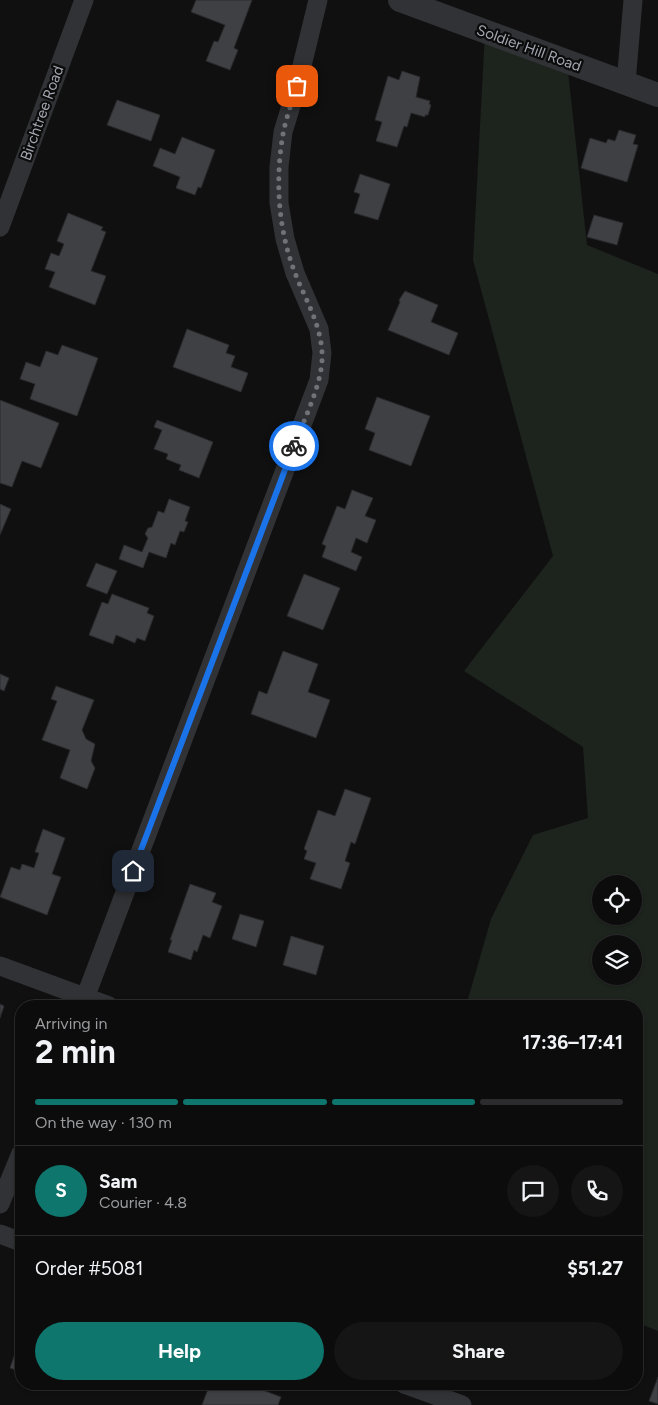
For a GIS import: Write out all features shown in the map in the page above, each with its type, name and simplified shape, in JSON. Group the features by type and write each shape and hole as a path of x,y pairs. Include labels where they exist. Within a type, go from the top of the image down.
{"street":[{"name":"Birchtree Road","path":"0,227 84,0"},
{"path":"84,1000 319,380 322,354 319,329 295,273 285,239 280,203 279,167 283,132 297,86 318,0"},
{"name":"Soldier Hill Road","path":"400,0 658,95"},
{"path":"626,83 633,0"},
{"path":"0,966 78,1000"},
{"path":"0,1204 15,1168"},
{"path":"0,1234 15,1240"},
{"path":"421,1390 462,1405"}],"shaded area":[{"path":"485,31 567,62 587,245 658,274 658,1331 643,1325 643,1000 468,1000 491,919 533,835 588,818 583,747 464,671 553,556 473,260"}],"building":[{"path":"196,0 252,0 234,48 238,50 230,70 206,61 214,41 218,42 225,25 191,12"},
{"path":"402,71 420,77 416,97 430,101 429,104 431,105 428,115 425,115 425,117 411,113 407,127 404,126 397,147 376,141 382,122 375,120 388,76 399,80"},
{"path":"117,100 160,115 151,141 107,125"},
{"path":"619,130 636,135 633,144 638,145 627,182 581,168 590,138 606,143 608,139 615,141"},
{"path":"182,137 215,150 201,188 198,187 195,195 176,188 180,177 153,166 160,148 175,154"},
{"path":"360,174 390,184 378,220 354,213 360,194 354,192"},
{"path":"68,213 103,227 101,230 106,232 91,271 106,276 95,305 49,287 55,272 45,269 51,253 59,256 64,244 57,241"},
{"path":"594,215 623,223 617,245 587,237"},
{"path":"405,291 438,305 431,322 458,333 449,355 388,330 400,302 399,300"},
{"path":"187,329 229,345 226,353 235,356 231,367 248,373 241,392 173,367"},
{"path":"62,345 98,358 77,416 30,399 35,384 20,379 26,362 40,367 46,351 58,355"},
{"path":"377,397 430,416 411,466 369,450 375,433 365,429"},
{"path":"0,400 59,423 41,468 22,461 12,487 0,483"},
{"path":"157,420 213,442 199,478 179,470 181,465 166,459 168,454 154,449 162,430 154,427"},
{"path":"352,490 373,498 365,516 376,520 367,543 356,538 351,552 362,557 356,571 322,557 326,546 322,544 337,506 345,509"},
{"path":"169,499 190,507 185,521 188,522 184,532 180,531 175,545 171,543 166,558 149,552 143,568 119,559 124,545 142,552 148,538 145,534 148,528 152,527 158,511 164,513"},
{"path":"0,504 11,509 0,535"},
{"path":"96,563 117,571 107,594 86,586"},
{"path":"304,574 340,588 323,630 287,616"},
{"path":"112,594 149,608 147,613 154,616 145,641 137,638 135,643 116,635 113,644 89,635 102,602 108,604"},
{"path":"283,651 318,664 308,692 330,700 316,738 251,714 259,691 267,694"},
{"path":"0,674 9,678 4,691 0,689"},
{"path":"56,686 94,700 82,730 86,739 95,744 91,761 95,768 87,789 60,778 70,750 42,740 57,701 51,699"},
{"path":"345,789 371,798 355,844 351,842 345,861 350,863 341,889 310,879 316,863 304,859 307,851 304,849 318,810 335,816"},
{"path":"43,829 65,838 52,874 61,877 47,915 0,897 11,867 20,870 22,864 34,868 39,853 35,852"},
{"path":"190,884 216,893 212,902 222,906 210,938 203,935 197,952 194,950 191,960 168,952 172,940 170,940"},
{"path":"240,914 264,921 256,947 232,939"},
{"path":"291,936 324,946 316,975 283,965"},
{"path":"0,1004 4,1006 0,1018"},
{"path":"15,1354 15,1370 10,1368"},
{"path":"658,1377 658,1404 649,1401"},
{"path":"208,1390 263,1390 281,1397 278,1405 202,1405"}],"way so far":[{"path":"294,446 319,380 322,354 319,329 295,273 285,239 280,203 279,167 283,132 297,86"}],"route":[{"path":"133,871 294,446"}]}
